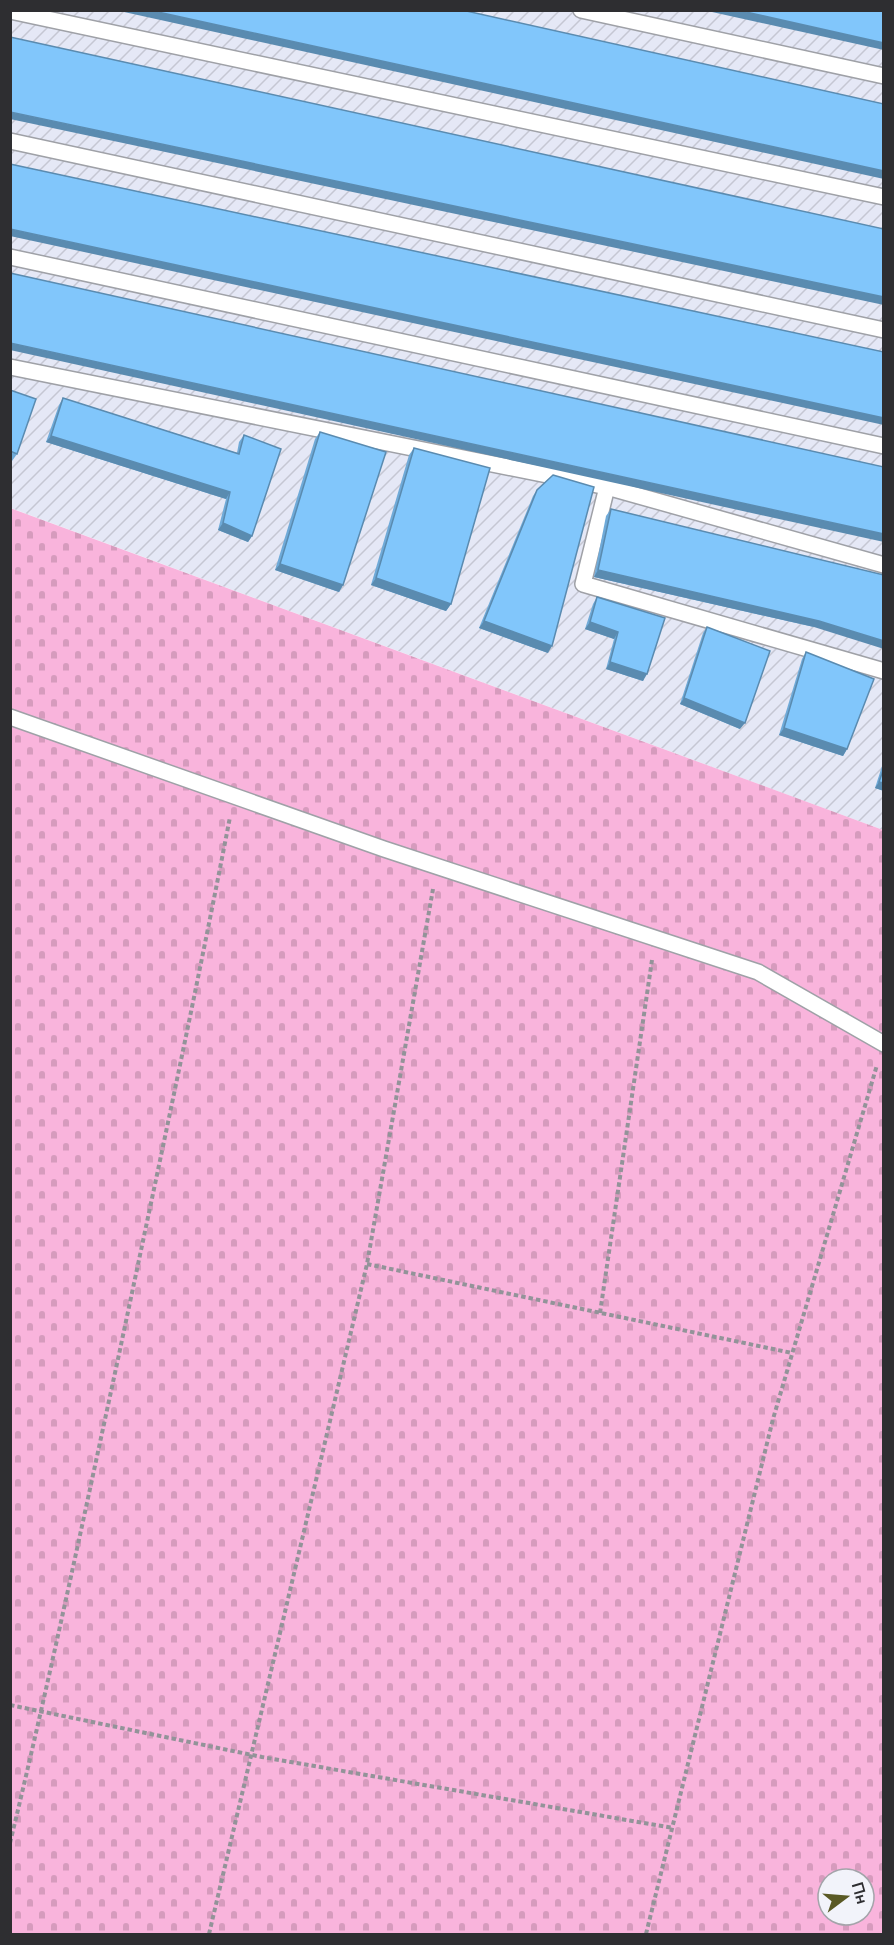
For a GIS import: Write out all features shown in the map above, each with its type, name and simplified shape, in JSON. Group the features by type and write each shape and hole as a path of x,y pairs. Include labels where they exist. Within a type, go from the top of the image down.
{"lane":[{"path":"581,10 884,75"},
{"path":"10,11 884,197"},
{"path":"10,141 884,330"},
{"path":"10,257 884,446"},
{"path":"10,367 607,487 884,565"},
{"path":"607,487 583,584 884,671"},
{"path":"10,717 437,867 758,972 883,1044"}],"path":[{"path":"10,1843 42,1711 197,987 234,796"},
{"path":"208,1935 367,1264 437,867"},
{"path":"600,1313 655,938"},
{"path":"646,1935 770,1431 883,1044"},
{"path":"367,1264 793,1353"},
{"path":"10,1704 251,1755 673,1828"}],"shaded area":[{"path":"10,11 883,11 883,830 11,508"}],"green space":[{"path":"10,508 883,830 883,1934 11,1934"}],"building":[{"path":"149,10 462,10 884,104 884,171"},
{"path":"737,10 884,10 884,43"},
{"path":"10,37 884,229 884,297 10,112"},
{"path":"10,164 884,352 884,418 10,229"},
{"path":"10,273 884,467 884,534 10,343"},
{"path":"10,390 36,399 17,454 10,451"},
{"path":"63,398 239,454 244,435 281,449 252,536 223,523 230,492 51,436"},
{"path":"320,432 386,452 343,585 280,564"},
{"path":"414,448 490,468 451,604 376,578"},
{"path":"553,475 594,487 552,646 484,621 537,490"},
{"path":"611,509 884,575 884,641 819,621 598,570"},
{"path":"597,597 665,618 647,674 610,662 618,632 590,622"},
{"path":"707,627 770,651 745,723 684,698"},
{"path":"806,652 874,679 847,749 784,728"},
{"path":"884,768 884,783 879,782"}]}
